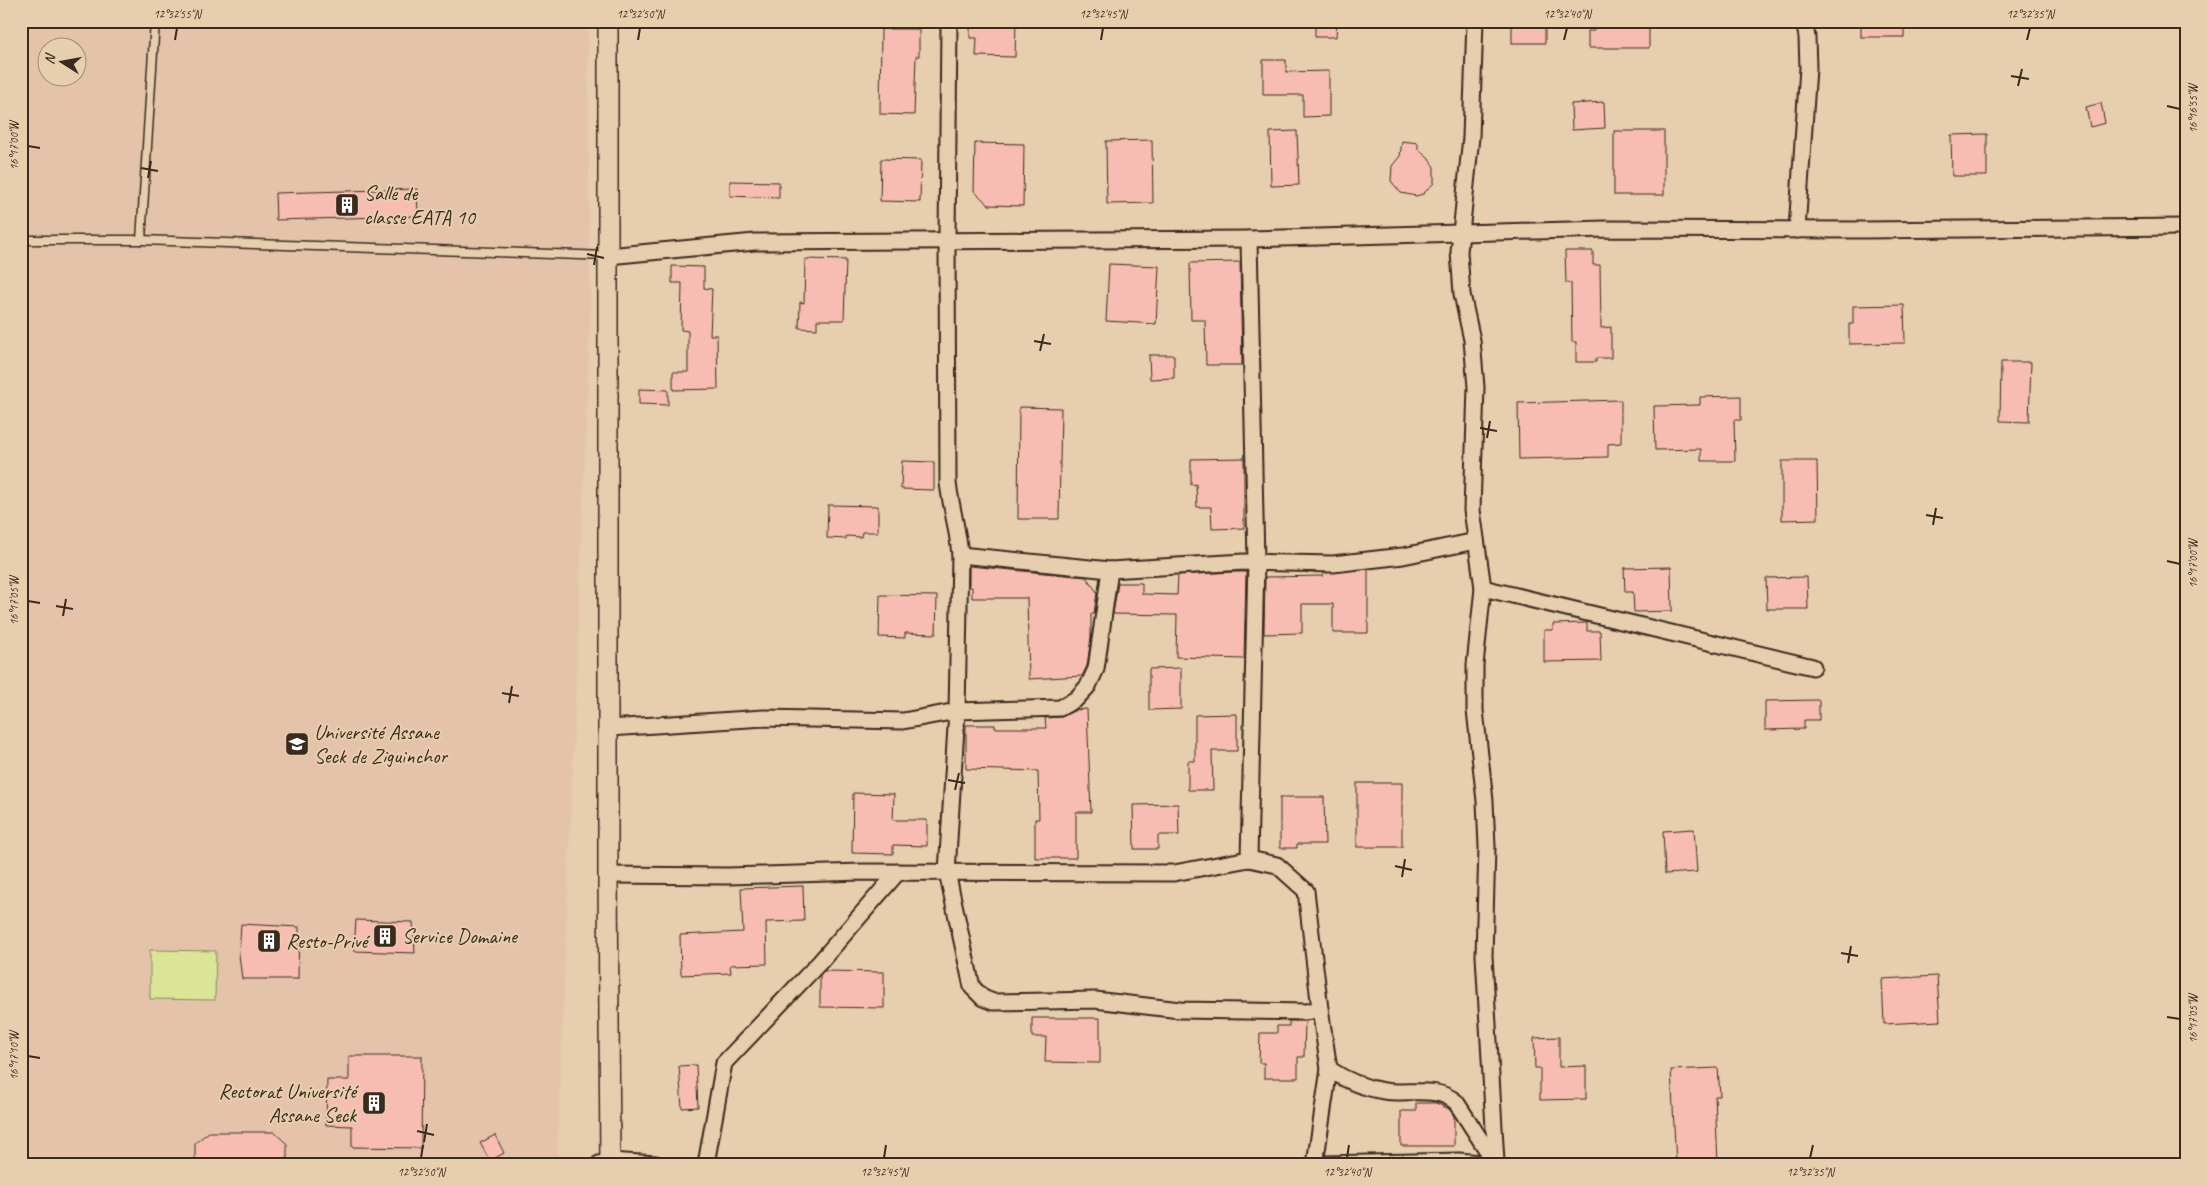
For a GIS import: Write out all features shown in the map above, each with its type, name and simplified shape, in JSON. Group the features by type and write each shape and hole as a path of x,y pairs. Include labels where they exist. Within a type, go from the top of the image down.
{"street":[{"path":"608,21 610,728 606,1163 656,1164"},
{"path":"949,21 947,241 948,483 951,505 958,530 960,555 957,711 947,872 972,987 987,1000 993,1002 1095,1000 1180,1010 1306,1012 1320,1009"},
{"path":"1475,21 1473,103 1459,272 1472,340 1476,387 1472,510 1484,588 1475,665 1475,710 1486,838 1484,956 1496,1164"},
{"path":"1797,230 1808,68 1807,37 1804,21"},
{"path":"608,256 755,242 1249,240 1605,229 1797,230 2186,227"},
{"path":"1249,240 1256,562 1249,859"},
{"path":"960,555 1110,570 1256,562 1333,564 1403,556 1476,541"},
{"path":"610,728 764,718 903,722 957,711 1060,708 1076,699 1088,686 1096,669 1110,570"},
{"path":"1484,588 1813,667"},
{"path":"608,875 728,876 898,872 1174,873 1249,859 1278,866 1306,891 1329,1070 1315,1164"},
{"path":"706,1164 724,1063 820,962 898,872"},
{"path":"1329,1070 1360,1084 1380,1090 1439,1093 1448,1096 1456,1102 1496,1164"},
{"path":"1323,1164 1460,1161 1491,1164"}],"lane":[{"path":"141,240 156,21"},
{"path":"21,240 141,240 608,256"}],"shaded area":[{"name":"Université Assane Seck de Ziguinchor","path":"21,21 588,21 590,325 557,1164 21,1164"}],"green space":[{"path":"150,950 216,951 215,1000 150,999"}],"building":[{"path":"970,21 1016,21 1015,57 976,56 977,38 970,38"},
{"path":"1315,21 1337,21 1336,37 1315,37"},
{"path":"1512,21 1545,21 1545,43 1512,43"},
{"path":"1594,21 1649,21 1649,48 1588,48 1588,31 1594,31"},
{"path":"1861,21 1904,21 1904,37 1861,37"},
{"path":"881,29 919,29 919,56 916,56 914,115 880,114"},
{"path":"1263,60 1286,60 1286,72 1329,71 1329,116 1303,117 1303,95 1263,95"},
{"path":"1604,102 1605,128 1572,130 1571,104"},
{"path":"2101,103 2105,123 2090,127 2086,107"},
{"path":"1297,131 1299,185 1271,186 1270,132"},
{"path":"1614,131 1664,131 1664,195 1614,195"},
{"path":"1987,134 1987,176 1952,176 1951,135"},
{"path":"1152,140 1153,203 1107,204 1106,141"},
{"path":"1402,141 1418,143 1418,149 1430,160 1434,167 1434,183 1423,194 1416,196 1401,193 1391,181 1392,166 1400,156"},
{"path":"975,143 1024,144 1023,206 989,205 974,191"},
{"path":"881,159 921,160 920,202 880,201"},
{"path":"730,181 779,182 779,198 730,196"},
{"name":"Salle de classe EATA 10","path":"417,189 418,216 276,220 275,193"},
{"path":"1565,251 1593,251 1593,265 1600,265 1601,328 1611,327 1611,358 1596,358 1596,362 1576,362 1576,342 1572,342 1571,283 1566,283"},
{"path":"805,259 846,260 844,320 817,320 817,329 799,328 800,302 804,303"},
{"path":"1240,262 1242,365 1206,365 1205,320 1191,320 1190,263"},
{"path":"1109,264 1159,266 1156,324 1106,321"},
{"path":"672,266 704,267 704,288 712,289 710,335 717,335 718,389 673,390 673,372 688,372 688,331 681,330 682,283 672,283"},
{"path":"1904,305 1905,343 1849,344 1849,324 1853,324 1853,306"},
{"path":"1149,355 1174,355 1174,378 1150,379"},
{"path":"2001,362 2031,362 2029,422 2000,421"},
{"path":"639,389 668,390 668,405 639,404"},
{"path":"1741,396 1741,420 1734,420 1735,461 1701,461 1701,449 1655,450 1654,406 1700,405 1700,397"},
{"path":"1621,400 1621,443 1608,444 1608,457 1519,459 1518,403"},
{"path":"1019,407 1061,408 1059,519 1018,519"},
{"path":"1244,458 1244,528 1212,529 1211,507 1197,507 1196,484 1191,485 1191,459"},
{"path":"902,461 934,462 934,490 901,489"},
{"path":"1782,461 1817,461 1818,519 1782,520"},
{"path":"828,505 878,506 878,532 862,532 861,537 846,536 846,539 827,538"},
{"path":"969,566 1086,577 1097,592 1094,614 1091,614 1091,637 1087,666 1082,676 1029,679 1027,598 972,598 972,587 969,587"},
{"path":"1671,567 1672,611 1634,612 1633,592 1625,592 1624,568"},
{"path":"1368,569 1368,633 1333,633 1333,604 1302,604 1302,633 1264,634 1265,577 1323,576 1323,573"},
{"path":"1246,572 1244,659 1176,657 1177,615 1113,614 1118,583 1142,583 1142,594 1177,595 1178,575"},
{"path":"1807,577 1808,609 1767,609 1766,578"},
{"path":"880,595 937,596 936,634 905,633 905,638 879,637"},
{"path":"1587,623 1587,631 1600,631 1601,661 1544,662 1544,630 1553,630 1553,624"},
{"path":"1181,668 1181,709 1149,710 1149,669"},
{"path":"1819,700 1819,720 1804,720 1804,729 1765,730 1765,701"},
{"path":"1087,709 1091,812 1076,812 1076,858 1035,858 1035,819 1039,819 1038,771 966,769 966,725 995,725 995,728 1046,728 1045,718 1061,717 1076,710"},
{"path":"1237,714 1237,751 1212,751 1213,790 1188,790 1188,761 1195,761 1195,715"},
{"path":"1357,783 1402,783 1402,847 1357,847"},
{"path":"853,793 894,794 893,820 927,820 927,846 893,845 893,854 852,853"},
{"path":"1280,797 1324,797 1325,844 1297,844 1297,848 1280,848"},
{"path":"1178,804 1179,835 1158,835 1158,849 1134,849 1133,805"},
{"path":"1694,829 1697,872 1665,874 1663,831"},
{"path":"803,886 804,921 766,922 767,964 730,965 731,973 681,975 680,935 743,932 741,888"},
{"name":"Service Domaine","path":"356,920 413,922 415,953 354,951"},
{"name":"Resto-Privé","path":"241,924 299,927 298,979 242,979 239,955"},
{"path":"824,971 884,972 884,1008 820,1007 820,975"},
{"path":"1937,976 1940,1021 1884,1024 1882,979"},
{"path":"1032,1018 1100,1018 1100,1063 1045,1062 1046,1037 1032,1037"},
{"path":"1289,1021 1305,1021 1304,1057 1298,1057 1298,1078 1264,1078 1264,1063 1259,1063 1260,1033 1277,1033 1277,1026 1289,1026"},
{"path":"1559,1037 1559,1067 1586,1066 1586,1099 1540,1100 1540,1068 1535,1068 1534,1038"},
{"name":"Rectorat Université Assane Seck","path":"349,1056 422,1056 421,1148 352,1147 352,1126 326,1125 327,1080 349,1080"},
{"path":"696,1065 698,1107 682,1108 679,1066"},
{"path":"1718,1068 1720,1096 1715,1096 1718,1164 1676,1164 1671,1070"},
{"path":"1416,1103 1436,1103 1449,1109 1454,1116 1454,1146 1401,1146 1401,1111 1416,1111"},
{"path":"209,1132 274,1132 287,1144 287,1164 195,1164 195,1143"},
{"path":"495,1135 504,1153 490,1161 480,1143"}],"place":[{"name":"Salle de classe EATA 10","path":"347,205"},
{"name":"Université Assane Seck de Ziguinchor","path":"297,744"},
{"name":"Service Domaine","path":"385,936"},
{"name":"Resto-Privé","path":"269,941"},
{"name":"Rectorat Université Assane Seck","path":"374,1103"}]}
